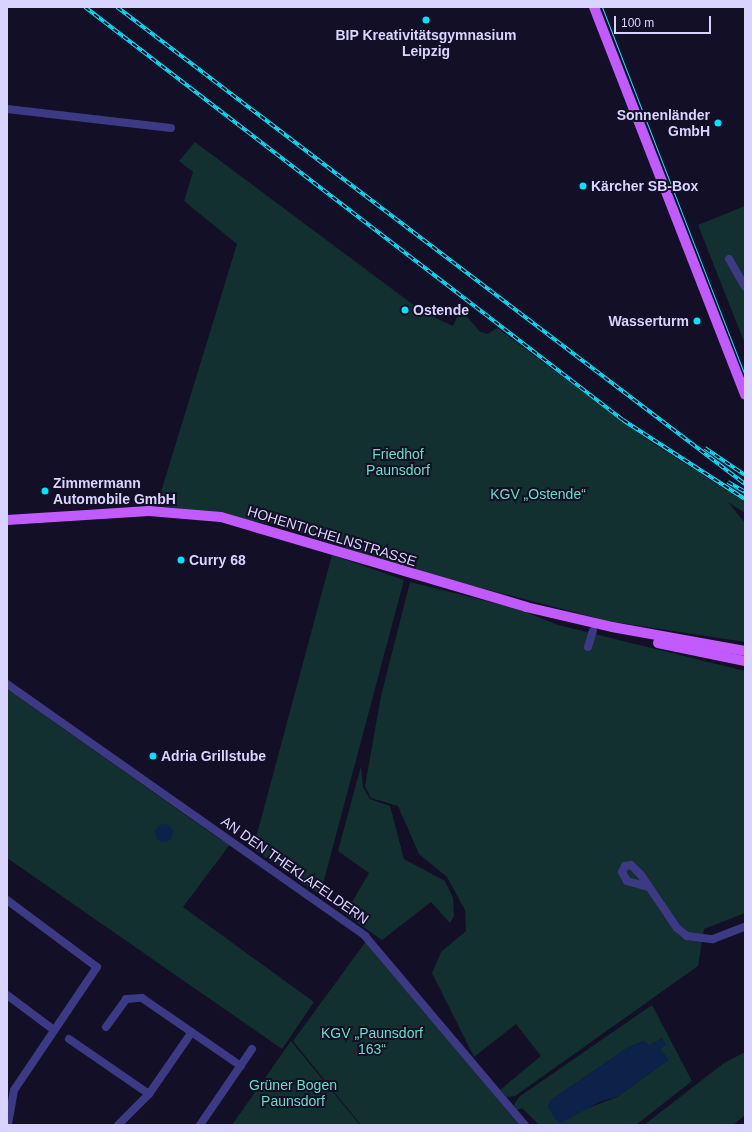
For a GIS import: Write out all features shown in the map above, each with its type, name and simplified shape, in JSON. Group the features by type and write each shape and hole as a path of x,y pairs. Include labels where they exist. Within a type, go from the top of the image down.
{"main road":[{"path":"594,7 745,395"},
{"name":"HOHENTICHELNSTRASSE","path":"7,520 149,511 221,517 526,607 612,628 745,651"},
{"name":"HOHENTICHELNSTRASSE","path":"526,607 544,617 593,631 745,660"}],"street":[{"path":"7,108 170,128"},
{"path":"729,259 745,287"},
{"path":"588,647 593,631"},
{"name":"AN DEN THEKLAFELDERN","path":"7,684 365,936 525,1125"},
{"path":"648,887 677,928 688,936 712,939 745,927"},
{"path":"8,902 97,967 14,1090 8,1108 8,1125"},
{"path":"7,995 54,1030"},
{"path":"106,1027 126,999 142,998 241,1066"},
{"path":"118,1125 149,1094 192,1032"},
{"path":"69,1039 149,1094"},
{"path":"200,1125 252,1049"}],"green space":[{"name":"KGV „Ostende“","path":"195,142 423,312 453,326 461,309 480,332 488,334 497,328 645,438 745,502 745,513 728,502 745,523 745,642 608,621 409,569 277,525 157,505 237,244 184,201 193,172 179,161"},
{"path":"745,206 745,344 698,225"},
{"path":"332,555 404,580 320,895 253,849"},
{"path":"410,582 518,609 558,625 745,671 745,913 704,929 698,966 515,1096 507,1097 500,1090 541,1056 516,1024 474,1057 432,973 441,952 466,931 465,910 447,877 419,854 398,806 371,798 365,786 381,696"},
{"path":"7,689 221,840 231,843 183,907 314,1002 282,1049 7,858"},
{"path":"361,766 363,787 370,799 390,806 404,859 445,881 453,898 454,916 450,923 431,902 382,940 345,914 369,873 338,851"},
{"name":"KGV „Paunsdorf 163“","path":"367,940 519,1125 361,1125 293,1041"},
{"path":"652,1005 692,1081 636,1125 539,1125 522,1108 517,1110 514,1105 519,1097","holes":["662,1038 660,1049 668,1060 617,1097 580,1111 548,1107 551,1100 629,1047 644,1041 649,1046"]},
{"name":"Grüner Bogen Paunsdorf","path":"291,1041 360,1125 232,1125"},
{"path":"745,1052 745,1115 733,1125 644,1125 724,1063"}],"water":[{"path":"160,824 168,824 173,829 171,840 168,842 160,842 155,837 155,829"},
{"path":"662,1038 666,1045 660,1049 668,1060 617,1097 601,1101 561,1123 555,1119 548,1107 551,1100 629,1047 644,1041 649,1046"}],"tram line":[{"path":"602,7 745,375"}],"railway":[{"path":"85,7 623,420 745,499"},
{"path":"117,7 745,484"},
{"path":"705,448 745,475"},
{"path":"728,482 745,492"}],"place":[{"name":"BIP Kreativitätsgymnasium Leipzig","path":"426,20"},
{"name":"Sonnenländer GmbH","path":"718,123"},
{"name":"Kärcher SB-Box","path":"583,186"},
{"name":"Ostende","path":"405,310"},
{"name":"Wasserturm","path":"697,321"},
{"name":"Zimmermann Automobile GmbH","path":"45,491"},
{"name":"Curry 68","path":"181,560"},
{"name":"Adria Grillstube","path":"153,756"}],"park label":[{"name":"Friedhof Paunsdorf","path":"398,462"}]}
